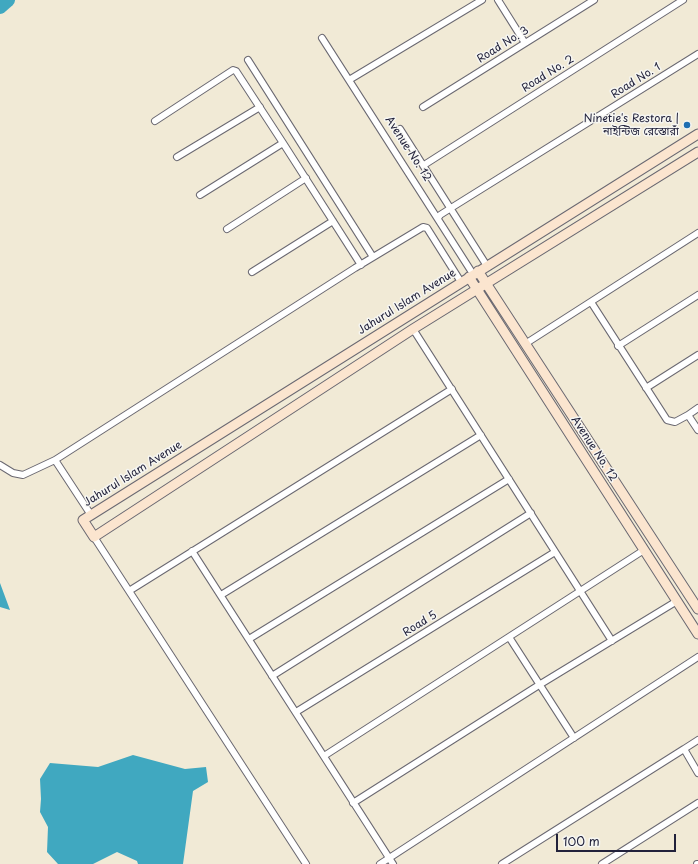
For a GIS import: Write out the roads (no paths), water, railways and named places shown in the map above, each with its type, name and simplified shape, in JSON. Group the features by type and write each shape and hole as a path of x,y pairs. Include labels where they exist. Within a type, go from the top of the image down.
{"street":[{"path":"349,80 482,0"},
{"path":"498,0 525,43"},
{"name":"Road No. 3","path":"423,107 594,0"},
{"name":"Road No. 2","path":"424,165 683,0"},
{"name":"Avenue No. 12","path":"322,38 438,218 477,290 698,634"},
{"name":"Road No. 1","path":"438,218 451,208 698,54"},
{"path":"248,60 373,258"},
{"path":"154,121 233,70 238,72 361,265"},
{"path":"177,157 260,107"},
{"name":"Avenue No. 12","path":"400,129 487,266"},
{"name":"Jahurul Islam Avenue","path":"94,538 83,520 91,514 698,134"},
{"path":"200,195 283,142"},
{"path":"306,864 94,538 413,329 698,152"},
{"path":"227,228 306,178"},
{"path":"252,272 333,221"},
{"path":"0,465 13,472 23,475 55,460 423,227 425,227 470,276"},
{"path":"525,344 698,233"},
{"name":"Avenue No. 12","path":"470,276 486,284 698,609"},
{"path":"618,346 698,295"},
{"path":"590,302 668,420 675,422 698,408"},
{"path":"413,329 612,641"},
{"path":"646,388 698,355"},
{"path":"129,591 452,389"},
{"path":"688,414 698,430"},
{"path":"220,595 481,435"},
{"path":"55,460 91,514"},
{"path":"249,639 509,479"},
{"path":"272,676 531,513"},
{"path":"324,756 644,550"},
{"path":"192,551 393,864"},
{"name":"Road 5","path":"296,712 555,552"},
{"path":"354,803 539,685 677,601"},
{"path":"509,637 574,738"},
{"path":"380,864 698,657"},
{"path":"502,864 698,740"},
{"path":"684,749 698,773"},
{"path":"602,864 698,803"}],"water":[{"path":"0,583 10,610 0,607"},
{"path":"133,755 185,769 206,767 208,782 193,791 183,864 138,864 137,861 117,852 93,864 58,864 47,852 48,827 40,812 40,779 50,763 98,767"}],"waterway":[{"path":"0,7 8,0"}],"place":[{"name":"Ninetie's Restora | নাইন্টিজ রেস্তোরাঁ","path":"687,125"}]}
